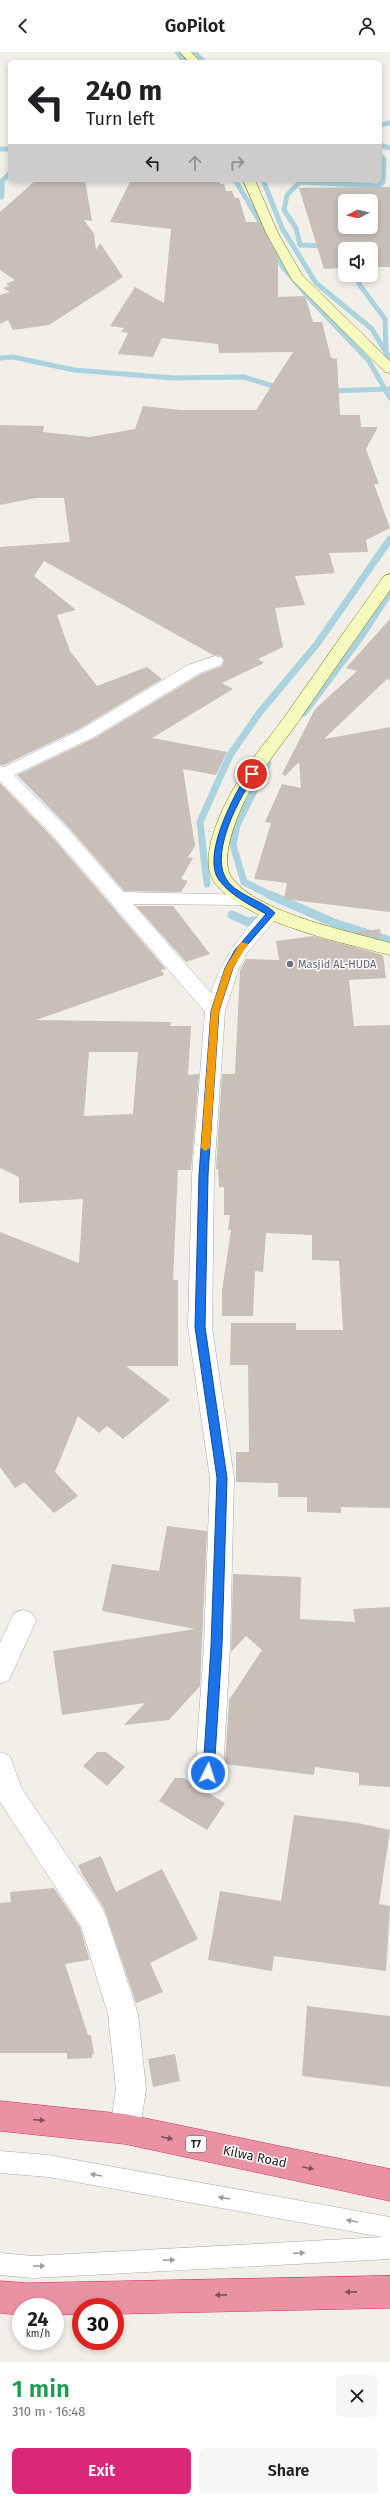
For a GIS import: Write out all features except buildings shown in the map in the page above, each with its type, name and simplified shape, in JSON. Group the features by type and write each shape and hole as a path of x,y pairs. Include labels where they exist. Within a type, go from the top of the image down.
{"highway":[{"name":"Kilwa Road","path":"0,2116 126,2129 390,2185"},
{"path":"0,2298 28,2299 390,2292"}],"street":[{"path":"185,52 193,60"},
{"path":"250,182 272,233 297,277 387,362"},
{"path":"390,579 243,787 226,822 219,850 218,863 222,878 245,899 271,913 390,950"},
{"path":"215,661 194,669 86,734 1,773 62,834 215,1011"},
{"path":"118,898 245,899"},
{"path":"208,1773 217,1646 222,1478 200,1327 203,1175 215,1011 229,968 239,950 271,913"},
{"path":"0,1672 23,1620"},
{"path":"0,1765 11,1796 93,1919 123,2014 131,2089 126,2129"}],"lane":[{"path":"0,2162 48,2166 390,2228"},
{"path":"0,2264 34,2267 390,2248"}],"waterway":[{"path":"177,52 183,60"},
{"path":"194,52 202,60"},
{"path":"382,125 390,123"},
{"path":"382,146 390,148"},
{"path":"0,149 8,149"},
{"path":"300,182 378,186 383,182 384,159 382,158"},
{"path":"0,197 2,197 2,181 8,175"},
{"path":"236,182 266,232 282,266 309,298 369,361 385,389"},
{"path":"264,182 282,228 316,283 372,329 390,359"},
{"path":"300,182 287,195 284,210 296,228 300,245 325,246 338,250"},
{"path":"359,282 385,319 386,351"},
{"path":"0,358 13,357 74,370 173,378 244,377 283,389"},
{"path":"327,391 385,389"},
{"path":"385,389 390,398"},
{"path":"385,389 390,389"},
{"path":"207,884 200,822 230,755 260,712 317,644 390,539"},
{"path":"304,713 358,641 390,592"},
{"path":"268,763 237,825 233,845 244,882 270,895"},
{"path":"270,895 334,923 390,941"},
{"path":"232,915 248,922 266,919"}],"slow traffic":[{"path":"205,1148 215,1032 215,1011 229,968 244,944"}],"place":[{"name":"Masjid AL-HUDA","path":"290,964"}],"route":[{"path":"208,1773 217,1646 222,1478 205,1371 200,1327 203,1175 215,1032 215,1011 229,968 239,950 271,913 245,899 222,878 218,863 219,850 226,822 243,787 252,774"}]}
